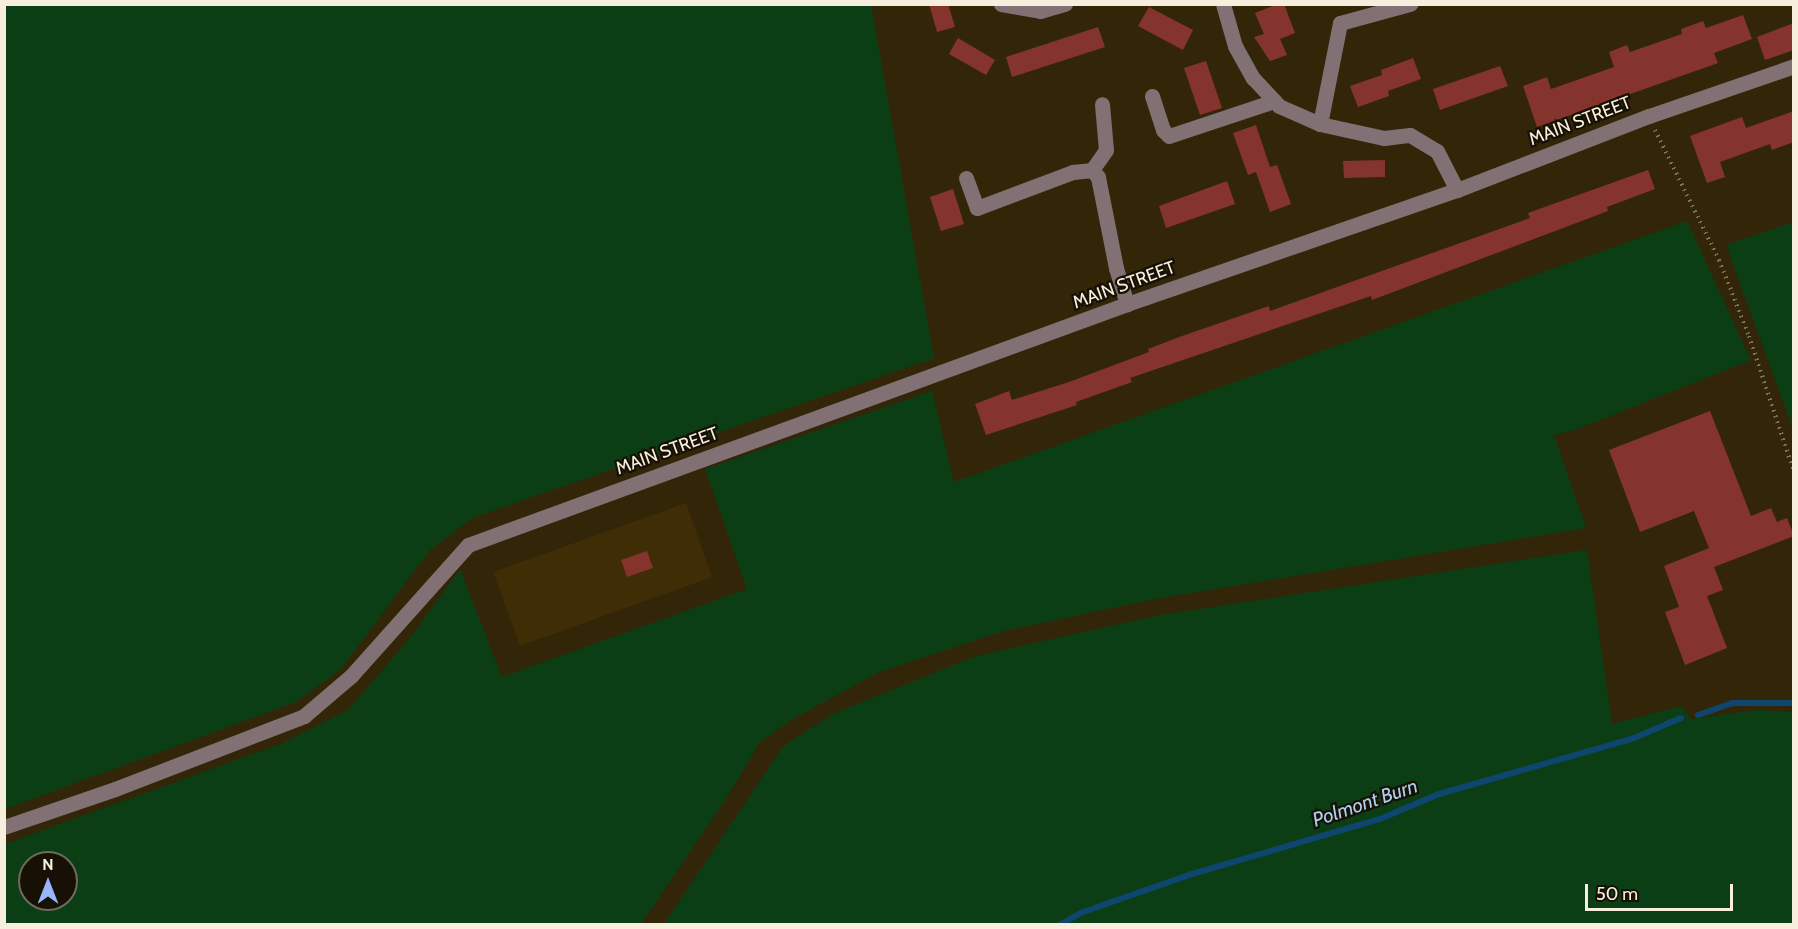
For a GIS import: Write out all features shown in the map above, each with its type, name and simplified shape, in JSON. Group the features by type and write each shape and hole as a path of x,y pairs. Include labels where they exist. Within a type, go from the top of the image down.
{"street":[{"path":"1000,4 1040,11 1065,4"},
{"path":"1223,4 1235,46 1253,78 1279,106 1320,124 1384,138 1410,135 1437,151 1457,190"},
{"path":"1320,124 1340,23 1410,4"},
{"name":"MAIN STREET","path":"4,827 115,789 304,716 351,676 468,545 1127,304 1457,190 1649,116 1794,66"},
{"path":"1152,96 1163,130 1169,136 1274,100"},
{"path":"966,178 977,208 1073,172 1092,170 1106,150 1102,104"},
{"path":"1092,170 1098,177 1116,268 1127,304"}],"path":[{"path":"1649,116 1719,260 1749,336 1794,472"}],"shaded area":[{"path":"686,503 712,577 520,646 493,572"}],"green space":[{"path":"5,4 871,5 934,358 472,518 429,551 341,669 296,702 5,809"},
{"path":"1687,221 1751,360 1575,430 1554,435 1586,528 1155,599 1004,631 877,673 793,719 760,742 724,802 641,924 5,924 5,844 283,743 348,710 410,638 460,569 502,677 747,589 705,469 932,391 954,482"},
{"path":"1794,222 1793,429 1726,245"},
{"path":"1587,550 1612,724 1681,706 1691,719 1758,710 1793,712 1793,924 664,924 783,746 835,713 976,656 1160,615"}],"building":[{"path":"929,4 948,4 955,27 937,32"},
{"path":"1284,4 1295,33 1280,39 1287,55 1270,61 1254,37 1264,34 1255,13"},
{"path":"1149,7 1193,30 1183,50 1138,26"},
{"path":"1743,15 1752,39 1714,53 1718,63 1537,127 1523,86 1547,77 1551,89 1614,67 1609,52 1627,45 1630,52 1682,34 1681,29 1703,21 1706,28"},
{"path":"1794,23 1794,50 1765,60 1757,37"},
{"path":"1098,27 1105,47 1012,77 1006,57"},
{"path":"958,38 995,60 986,75 949,54"},
{"path":"1413,58 1421,79 1388,91 1389,96 1358,107 1350,86 1382,75 1381,70"},
{"path":"1206,61 1222,108 1200,115 1184,68"},
{"path":"1500,66 1508,86 1440,110 1433,89"},
{"path":"1794,111 1794,142 1772,150 1770,144 1720,162 1725,177 1707,183 1690,136 1742,117 1746,128"},
{"path":"1256,125 1270,167 1277,165 1291,204 1270,212 1256,172 1248,175 1233,133"},
{"path":"1385,160 1385,177 1344,178 1343,161"},
{"path":"1648,170 1655,189 1607,207 1608,211 1372,300 1371,296 1130,378 1132,382 1076,402 1077,405 986,435 975,404 1009,391 1012,400 1069,382 1149,352 1148,349 1182,336 1269,306 1270,311 1530,218 1528,213"},
{"path":"1227,181 1235,204 1166,228 1159,206"},
{"path":"953,189 964,224 941,231 930,197"},
{"path":"1710,411 1751,516 1771,508 1777,522 1787,518 1794,536 1714,567 1723,590 1707,596 1727,648 1685,665 1665,612 1679,607 1664,566 1709,548 1694,511 1640,532 1609,450"},
{"path":"647,551 653,568 627,577 621,560"}],"waterway":[{"name":"Polmont Burn","path":"1698,715 1732,703 1794,703"},
{"name":"Polmont Burn","path":"1061,924 1083,912 1192,874 1380,819 1439,794 1634,738 1681,718"}]}
